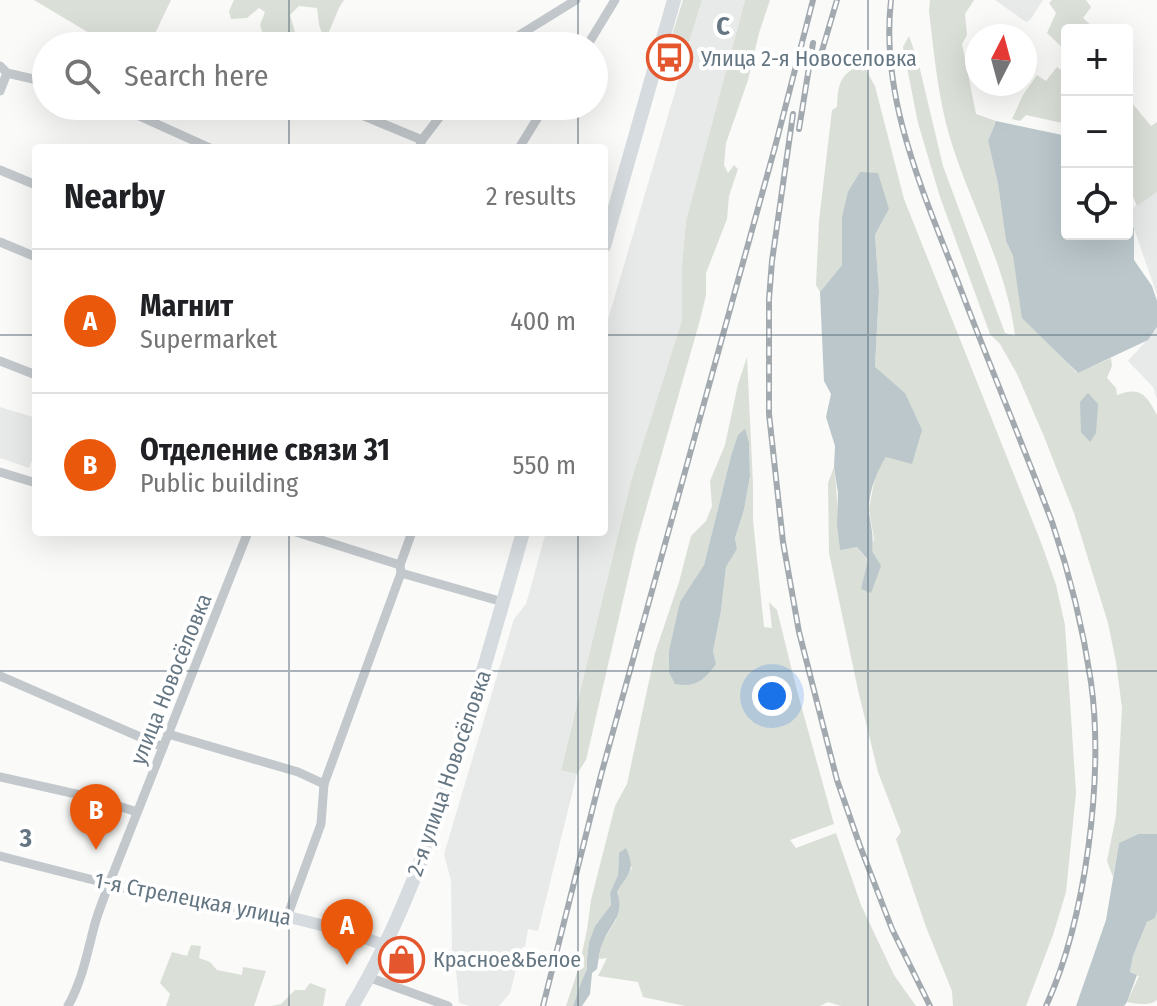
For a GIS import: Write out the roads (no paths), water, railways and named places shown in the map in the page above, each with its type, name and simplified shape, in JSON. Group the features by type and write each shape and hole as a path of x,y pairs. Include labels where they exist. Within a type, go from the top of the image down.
{"main road":[{"path":"608,232 674,0"},
{"name":"2-я улица Новосёловка","path":"352,1006 384,945 440,809 522,536"}],"street":[{"path":"524,32 576,0"},
{"path":"596,32 615,0"},
{"path":"0,91 4,70 32,78"},
{"path":"148,120 201,144"},
{"path":"369,120 420,144 438,120"},
{"path":"521,144 536,120"},
{"path":"0,170 32,183"},
{"path":"0,242 32,255"},
{"path":"0,361 32,373"},
{"path":"0,472 32,482"},
{"name":"улица Новосёловка","path":"68,1006 75,995 109,884 246,536"},
{"path":"317,536 400,569 503,602"},
{"path":"287,917 321,824 324,784 411,536"},
{"path":"0,676 163,747"},
{"path":"168,734 298,772 324,784"},
{"path":"0,777 94,798 137,812"},
{"name":"1-я Стрелецкая улица","path":"0,856 109,884 287,917 384,945"},
{"path":"368,977 448,1006"}],"railway":[{"path":"543,1006 601,775 813,0"},
{"path":"819,61 837,0"},
{"path":"891,0 889,36 892,72 907,142 930,210 1052,522 1075,602 1091,682 1095,760 1088,847 1072,932 1046,1006"},
{"path":"799,129 813,43"},
{"path":"793,114 769,299 769,414 783,542 799,632 837,780 892,929 930,1006"}],"place":[{"name":"Улица 2-я Новоселовка","path":"670,58"},
{"name":"Отделение связи 31","path":"96,850"},
{"name":"Красное&Белое","path":"402,959"},
{"name":"Магнит","path":"347,965"}]}
